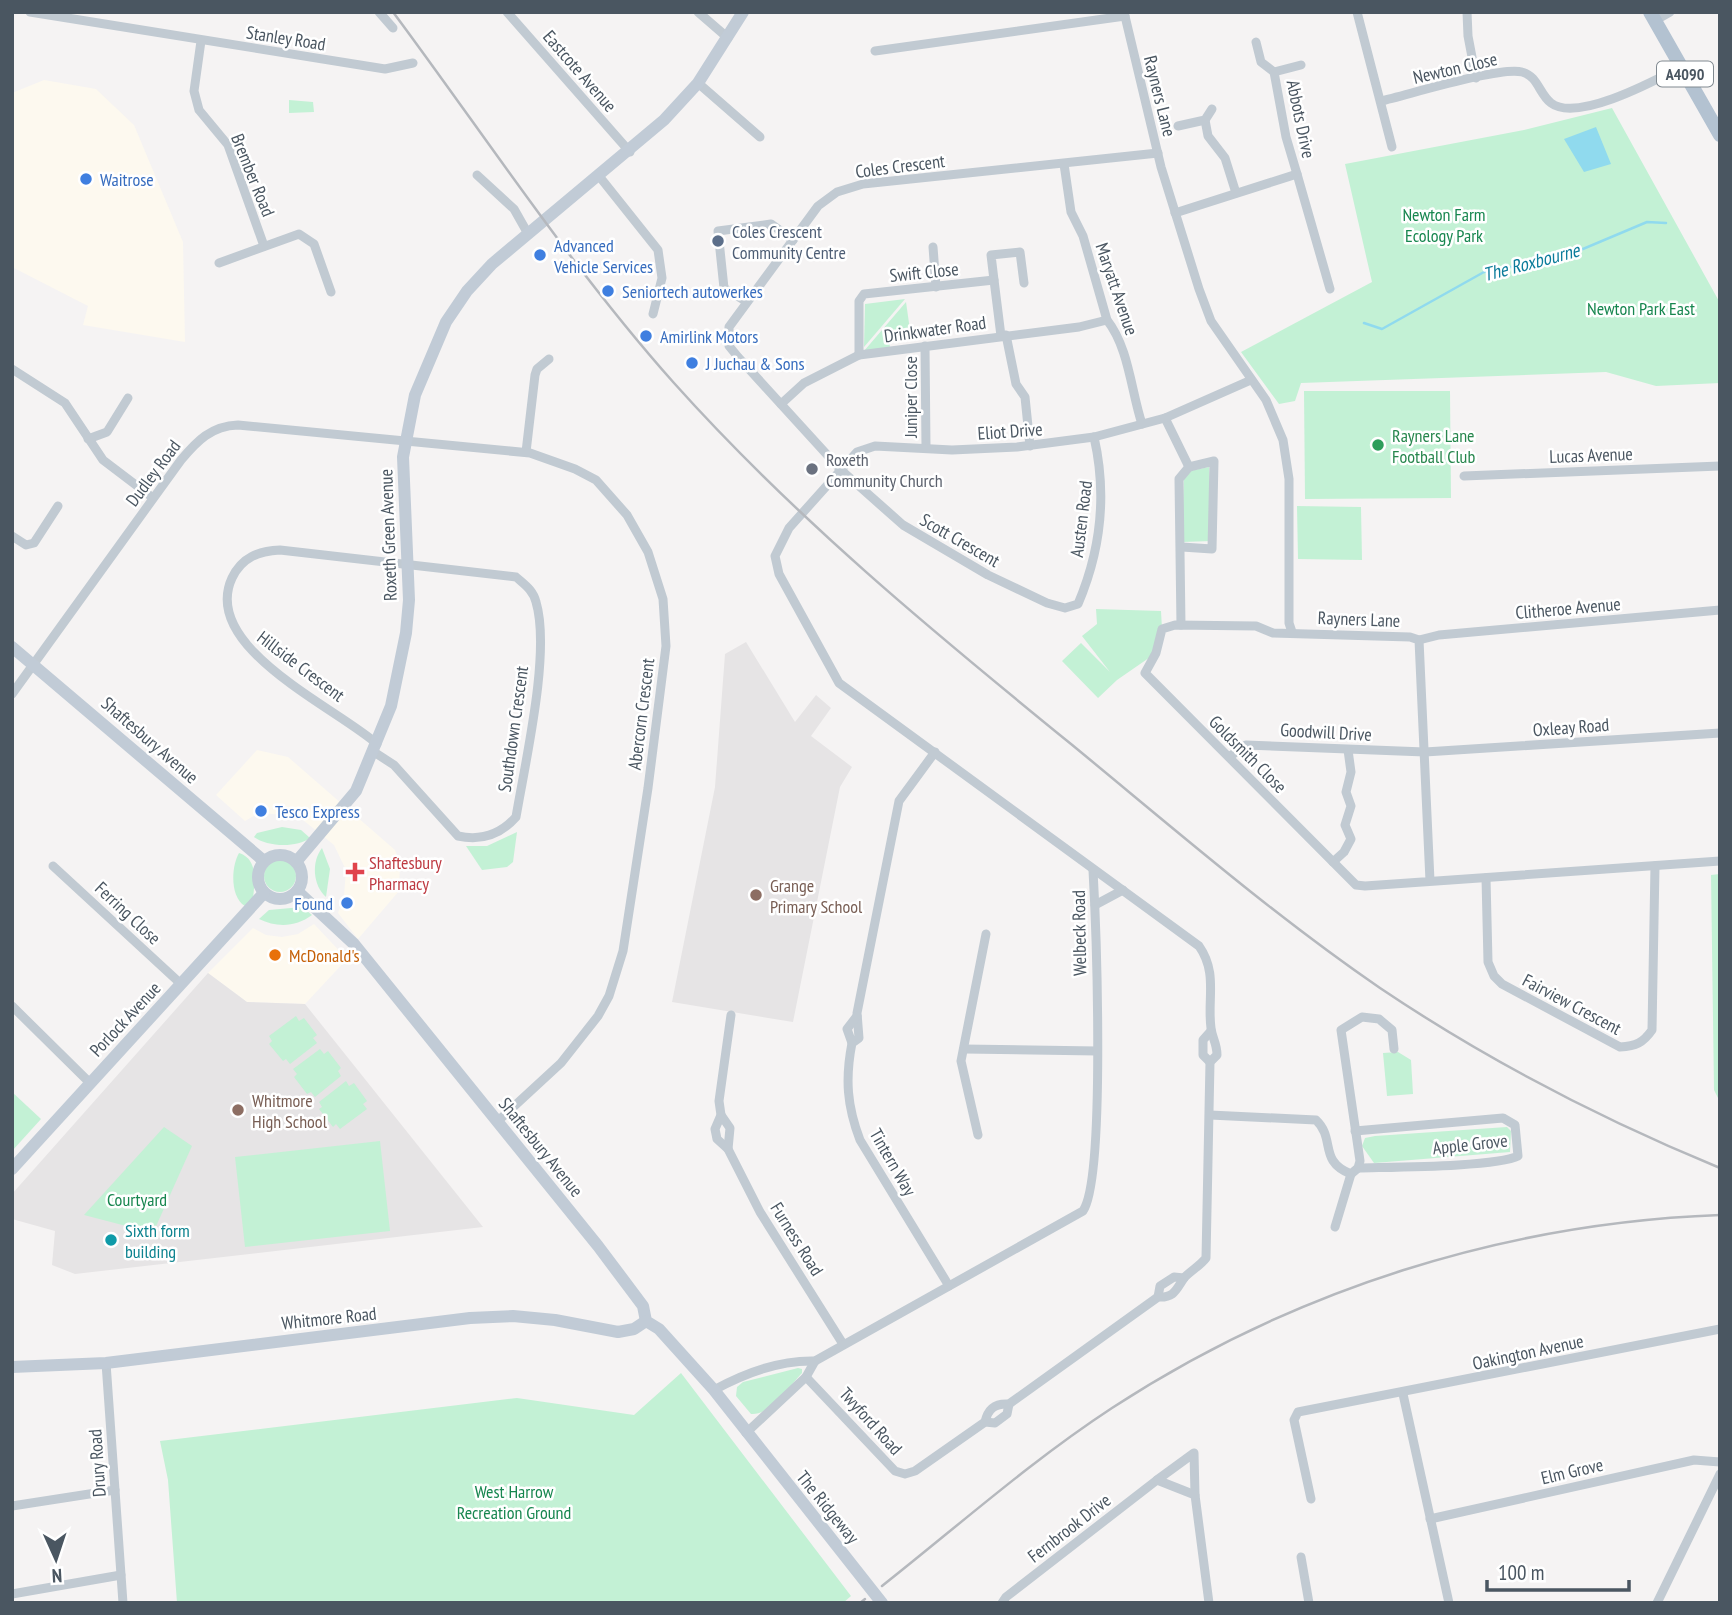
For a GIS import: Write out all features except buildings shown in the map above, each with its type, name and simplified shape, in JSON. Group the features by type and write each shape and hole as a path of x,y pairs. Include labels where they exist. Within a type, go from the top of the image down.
{"main road":[{"name":"A4090","path":"1652,17 1720,135"}],"street":[{"path":"379,12 393,28"},
{"name":"Eastcote Avenue","path":"507,12 630,152"},
{"path":"698,12 728,38"},
{"name":"Roxeth Green Avenue","path":"296,862 356,791 376,748 398,680 406,633 408,565 403,502 406,441 421,378 446,321 467,290 527,232 630,152 698,83 743,12"},
{"path":"1357,12 1392,147"},
{"path":"1467,12 1468,36 1476,78"},
{"path":"1652,17 1670,12"},
{"name":"Stanley Road","path":"33,13 385,69 413,63"},
{"path":"874,51 1124,14"},
{"name":"Rayners Lane","path":"1124,14 1175,213 1211,321 1276,420 1286,457 1289,623 1292,632 1410,636 1419,640 1430,881"},
{"name":"Brember Road","path":"201,41 194,91 199,110 228,145 264,246"},
{"name":"Abbots Drive","path":"1256,42 1261,62 1274,72 1286,137 1330,289"},
{"name":"Abbots Drive","path":"1274,72 1301,65"},
{"name":"Newton Close","path":"1381,101 1476,78 1523,72 1533,77 1552,104 1567,108 1626,94 1681,67"},
{"path":"698,83 760,137"},
{"path":"1212,109 1205,120 1208,136 1225,158 1236,193"},
{"path":"1178,126 1205,120"},
{"name":"Coles Crescent","path":"841,470 729,346 729,327 818,206 837,192 863,184 1158,153"},
{"name":"Maryatt Avenue","path":"1064,164 1071,212 1083,236 1107,320 1114,329 1129,373 1142,424"},
{"path":"1175,213 1297,174"},
{"path":"477,175 521,217 527,232"},
{"path":"600,176 658,250 662,278 653,314"},
{"path":"747,302 724,288 718,231 771,224 793,240"},
{"path":"219,263 299,234 314,244 331,292"},
{"path":"933,247 936,286"},
{"path":"1024,283 1020,252 991,255 1004,335 1016,384 1025,397 1030,446"},
{"name":"Swift Close","path":"859,355 859,301 864,295 994,280"},
{"name":"Drinkwater Road","path":"781,404 804,383 859,355 1079,327 1107,320"},
{"name":"Juniper Close","path":"925,346 926,449"},
{"path":"526,452 535,375 537,369 549,359"},
{"path":"12,369 65,403 103,460 153,498"},
{"name":"Eliot Drive","path":"841,470 857,452 875,446 926,449 1030,446 1094,437 1165,418 1251,380"},
{"path":"88,439 107,432 128,398"},
{"path":"1165,418 1189,467"},
{"name":"Dudley Road","path":"12,694 153,498 203,436 227,426 406,441"},
{"name":"Austen Road","path":"1078,604 1097,545 1101,509 1102,474 1094,437"},
{"name":"Abercorn Crescent","path":"406,441 526,452 575,469 596,481 627,515 648,552 660,591 666,646 623,951 609,996 598,1016 561,1063 498,1121"},
{"path":"1182,547 1212,549 1214,461 1189,467 1179,479 1181,625 1256,626 1273,633 1292,632"},
{"name":"Lucas Avenue","path":"1464,476 1720,466"},
{"name":"Scott Crescent","path":"841,470 903,525 988,575 1046,603 1065,608 1078,604"},
{"name":"Welbeck Road","path":"747,1433 806,1377 816,1361 1083,1211 1090,1201 1097,1051 1093,870 839,682 779,574 775,556 789,528 841,470"},
{"path":"12,536 26,545 34,544 58,506"},
{"name":"Hillside Crescent","path":"376,748 250,649 229,618 228,592 239,567 246,559 265,551 408,565"},
{"name":"Southdown Crescent","path":"376,748 458,836 471,839 488,836 506,828 516,817 539,661 536,600 530,589 516,577 408,565"},
{"name":"Clitheroe Avenue","path":"1419,640 1438,635 1720,610"},
{"name":"Goldsmith Close","path":"1181,625 1162,629 1156,653 1145,673 1351,882 1360,886 1430,881"},
{"name":"Shaftesbury Avenue","path":"12,647 264,861"},
{"name":"Oxleay Road","path":"1425,752 1720,733"},
{"name":"Goodwill Drive","path":"1229,757 1246,745 1425,752"},
{"path":"1331,860 1344,852 1351,839 1345,825 1351,806 1346,792 1351,772 1348,750"},
{"name":"Tintern Way","path":"935,752 899,801 857,1016 848,1028 852,1043 846,1087 851,1116 860,1140 949,1286"},
{"path":"277,855 286,855 296,862 303,877 297,891 281,900 264,893 257,878 264,861 277,855"},
{"path":"1430,881 1720,861"},
{"name":"Ferring Close","path":"53,866 181,984"},
{"name":"Fairview Crescent","path":"1486,878 1488,962 1502,984 1620,1047 1634,1046 1645,1041 1652,1030 1655,866"},
{"name":"Twyford Road","path":"806,1377 895,1471 905,1474 915,1471 985,1422 987,1412 999,1404 1009,1404 1158,1297 1160,1286 1174,1277 1184,1278 1200,1266 1209,1247 1210,1062 1203,1055 1203,1040 1211,1031 1211,972 1207,958 1199,946 1093,870"},
{"path":"1095,905 1123,890"},
{"name":"Shaftesbury Avenue","path":"297,891 354,944 498,1121 643,1306 646,1321 659,1329 714,1390 747,1433"},
{"name":"Porlock Avenue","path":"12,1169 264,893"},
{"path":"978,1136 962,1070 986,934"},
{"path":"12,1006 90,1083"},
{"name":"Furness Road","path":"731,1015 719,1101 720,1115 715,1129 717,1139 728,1149 760,1212 843,1344"},
{"path":"1335,1227 1360,1161 1342,1030 1362,1017 1379,1020 1392,1030 1394,1049"},
{"path":"964,1049 1097,1051"},
{"name":"Furness Road","path":"720,1115 730,1128 728,1149"},
{"path":"1210,1115 1316,1120 1323,1127 1330,1158 1335,1165 1354,1171"},
{"name":"Apple Grove","path":"1354,1171 1518,1156 1515,1125 1503,1118 1355,1131"},
{"name":"Whitmore Road","path":"12,1367 56,1368 106,1363 470,1318 513,1316 555,1320 618,1332 634,1329 646,1321"},
{"name":"Oakington Avenue","path":"1311,1499 1294,1420 1298,1412 1403,1394 1720,1329"},
{"name":"Welbeck Road","path":"714,1390 737,1377 767,1367 797,1360 816,1361"},
{"name":"Drury Road","path":"106,1363 123,1603"},
{"path":"1403,1394 1449,1603"},
{"name":"The Ridgeway","path":"747,1433 882,1603"},
{"name":"Fernbrook Drive","path":"1002,1603 1006,1597 1194,1453 1195,1495 1209,1603"},
{"name":"Elm Grove","path":"1430,1519 1694,1460 1720,1462"},
{"path":"1657,1603 1720,1475"},
{"path":"1157,1480 1195,1495"},
{"path":"12,1506 115,1489"},
{"path":"1301,1557 1309,1603"},
{"path":"12,1594 121,1575"}],"shaded area":[{"path":"44,80 96,89 134,125 183,242 185,342 83,325 88,306 12,267 12,93"},
{"name":"Grange Primary School","path":"746,642 795,722 816,695 831,708 811,736 852,767 840,787 793,1022 672,1002 715,787 725,654"},
{"path":"257,750 288,757 395,850 400,864 399,891 358,939 338,913 344,896 346,870 334,845 298,816 259,813 245,821 216,795"},
{"path":"314,924 347,959 305,1004 247,1002 208,973 253,928 266,935 282,937 298,934"},
{"name":"Whitmore High School","path":"208,973 247,1002 305,1004 483,1227 75,1274 52,1265 55,1231 12,1219 12,1194"}],"green space":[{"path":"289,100 313,102 314,112 289,113"},
{"path":"1612,108 1720,303 1720,383 1656,386 1606,372 1301,383 1295,401 1279,404 1241,352 1372,282 1345,164 1524,130"},
{"path":"905,299 864,347 865,304"},
{"path":"906,302 911,337 889,340 890,348 864,351"},
{"name":"Rayners Lane Football Club","path":"1304,391 1450,391 1451,498 1305,499"},
{"path":"1209,467 1212,541 1182,542 1184,472"},
{"path":"1297,506 1361,507 1362,560 1298,559"},
{"path":"1096,609 1161,611 1162,629 1156,653 1117,680 1098,698 1062,661 1081,643 1110,672 1082,636 1097,624"},
{"path":"282,827 301,830 310,838 282,845 266,843 254,837 257,833"},
{"path":"517,832 513,862 507,867 482,870 466,846 487,846"},
{"path":"322,848 330,869 326,897 318,887 315,874 316,860"},
{"path":"239,853 249,860 254,871 253,898 245,906 237,896 233,881 234,866"},
{"path":"280,860 291,865 296,876 291,887 280,892 269,887 264,876 269,865"},
{"path":"1720,874 1720,1102 1714,1090 1711,875"},
{"path":"302,907 312,915 293,924 279,925 259,919 269,910"},
{"path":"296,1016 299,1021 304,1018 317,1035 313,1038 317,1043 290,1064 286,1059 283,1061 269,1044 272,1041 269,1036"},
{"path":"320,1049 324,1054 328,1051 341,1068 338,1071 341,1076 315,1097 311,1092 307,1094 294,1077 297,1074 293,1069"},
{"path":"1398,1052 1411,1060 1413,1094 1387,1096 1383,1053"},
{"path":"346,1081 349,1086 354,1083 367,1101 363,1104 367,1109 340,1129 336,1124 333,1127 319,1109 322,1107 319,1102"},
{"path":"12,1092 41,1119 12,1151"},
{"name":"Courtyard","path":"164,1127 192,1146 153,1233 84,1215"},
{"path":"1507,1127 1511,1131 1510,1152 1374,1163 1362,1146 1365,1138 1375,1136"},
{"path":"380,1141 390,1231 245,1247 235,1157"},
{"path":"802,1369 802,1373 779,1399 765,1410 751,1414 736,1396 737,1387 743,1382"},
{"name":"West Harrow Recreation Ground","path":"681,1373 851,1596 843,1603 177,1603 168,1480 160,1441 517,1398 634,1415"}],"water":[{"path":"1596,127 1611,164 1584,172 1564,139"}],"waterway":[{"name":"The Roxbourne","path":"1364,323 1382,329 1484,272 1564,257 1647,222 1666,223"}],"railway":[{"path":"393,12 564,247 636,339 674,383 767,480 865,571 967,659 1223,869 1300,930 1380,988 1462,1040 1546,1087 1720,1168"},
{"path":"882,1586 1082,1428 1181,1366 1253,1329 1327,1297 1403,1270 1480,1248 1559,1232 1639,1221 1720,1215"},
{"path":"860,1603 865,1599"}],"place":[{"name":"Waitrose","path":"86,179"},
{"name":"Coles Crescent Community Centre","path":"718,241"},
{"name":"Advanced Vehicle Services","path":"540,255"},
{"name":"Seniortech autowerkes","path":"608,291"},
{"name":"Amirlink Motors","path":"646,336"},
{"name":"J Juchau & Sons","path":"692,363"},
{"name":"Rayners Lane Football Club","path":"1378,445"},
{"name":"Roxeth Community Church","path":"812,469"},
{"name":"Tesco Express","path":"261,811"},
{"name":"Shaftesbury Pharmacy","path":"355,872"},
{"name":"Grange Primary School","path":"756,895"},
{"name":"Found","path":"347,903"},
{"name":"McDonald's","path":"275,955"},
{"name":"Whitmore High School","path":"238,1110"},
{"name":"Sixth form building","path":"111,1240"}],"park label":[{"name":"Newton Farm Ecology Park","path":"1444,224"},
{"name":"Newton Park East","path":"1641,308"}]}
